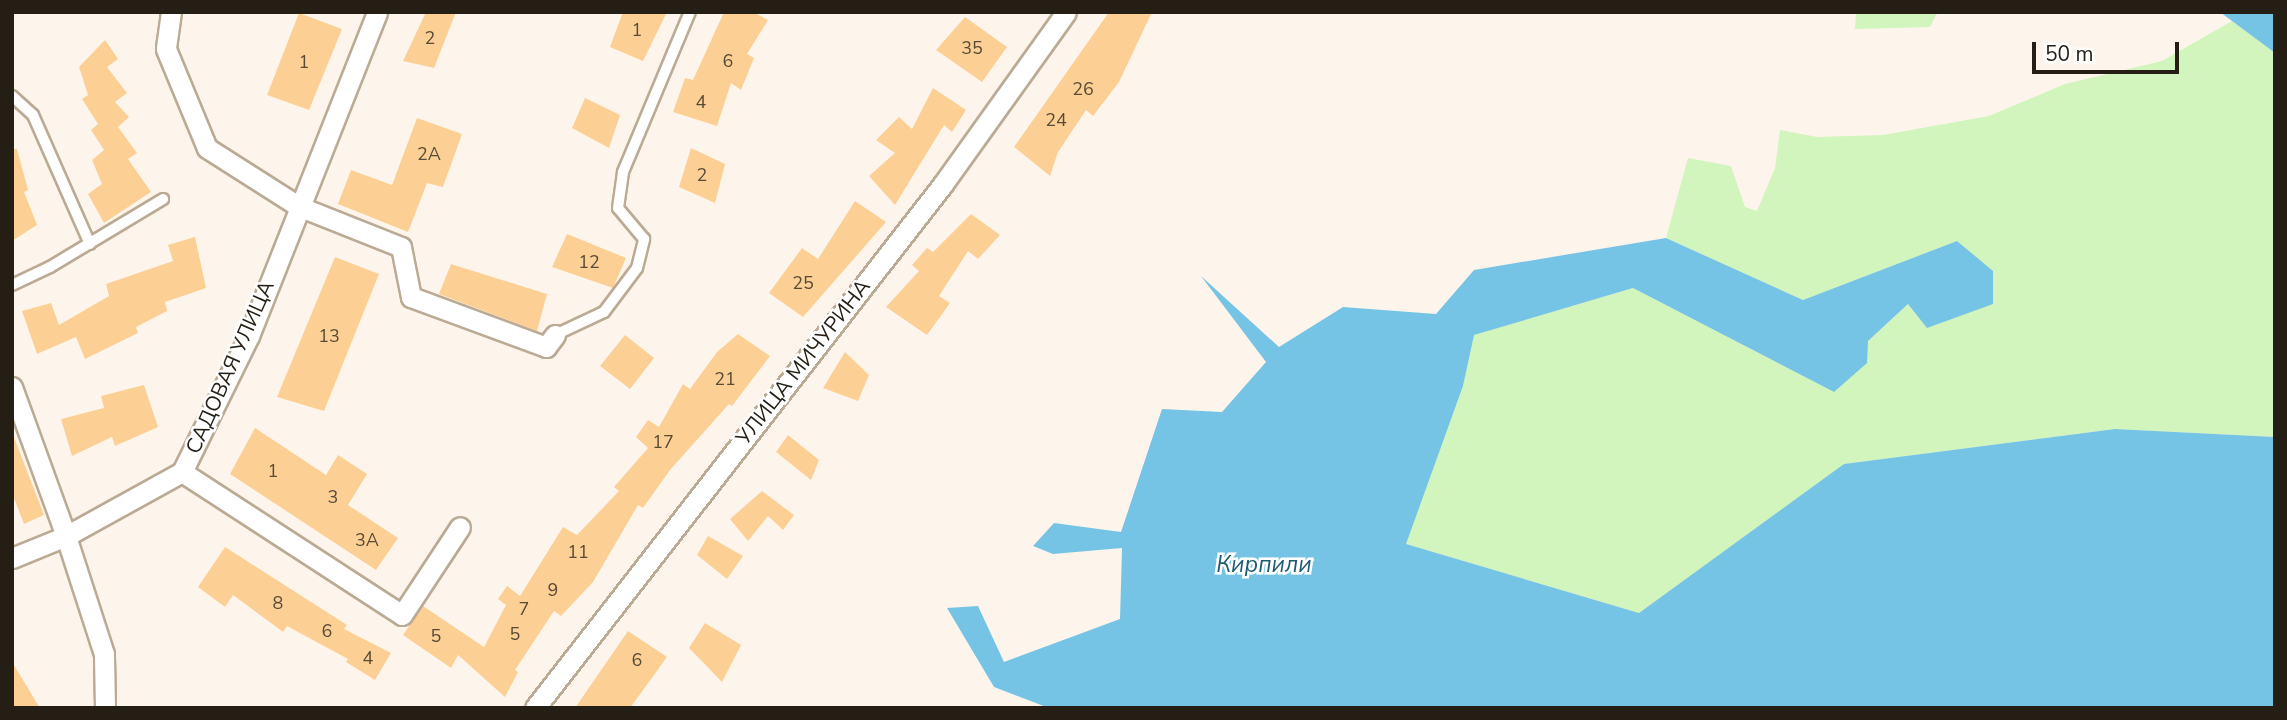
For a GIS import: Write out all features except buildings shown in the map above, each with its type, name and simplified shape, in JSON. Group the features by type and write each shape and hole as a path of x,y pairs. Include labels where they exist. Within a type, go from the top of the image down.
{"street":[{"path":"171,12 166,49 207,148 298,206 401,247 411,297 546,347 555,335"},
{"name":"САДОВАЯ УЛИЦА","path":"12,558 66,536 182,472 249,336 298,206 377,12"},
{"name":"УЛИЦА МИЧУРИНА","path":"536,708 943,184 1066,12"},
{"path":"12,387 66,536 104,654 104,708"},
{"path":"182,472 402,615 460,527"}],"lane":[{"path":"555,335 604,312 638,268 644,239 618,208 623,172 690,12"},
{"path":"12,96 33,115 90,244"},
{"path":"12,285 90,244 163,199"}],"green space":[{"path":"1856,12 1938,12 1930,27 1855,29"},
{"path":"2232,21 2275,53 2275,437 2115,429 1845,464 1639,613 1405,544 1463,386 1473,335 1633,288 1834,392 1868,341 1908,304 1957,241 1803,300 1666,238 1688,158 1731,166 1745,207 1757,211 1775,168 1780,130 1817,137 1883,135 1989,116 2065,84 2162,61"}],"water":[{"path":"2220,12 2275,12 2275,53 2232,21"},
{"name":"Кирпили","path":"1666,238 1803,300 1957,241 1993,271 1993,304 1927,328 1908,304 1868,341 1867,363 1834,392 1633,288 1474,335 1463,386 1406,544 1639,613 1844,464 2115,429 2275,437 2275,708 1049,708 994,687 947,608 978,606 1004,662 1120,619 1122,548 1053,554 1033,546 1054,523 1121,532 1162,409 1222,412 1266,362 1201,276 1279,347 1343,307 1436,314 1474,270"}]}
